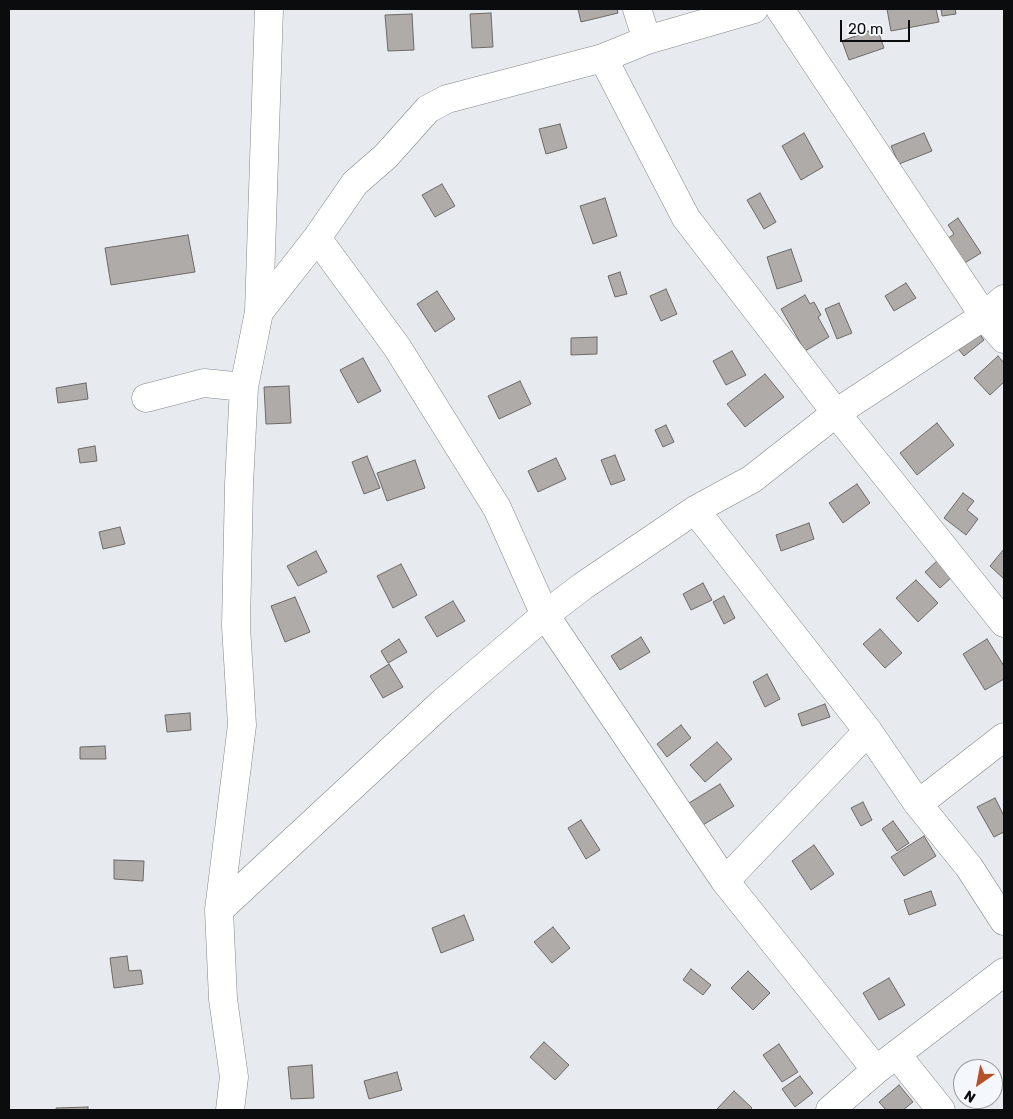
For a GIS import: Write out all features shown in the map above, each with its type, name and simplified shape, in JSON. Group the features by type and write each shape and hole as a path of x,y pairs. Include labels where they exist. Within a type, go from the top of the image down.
{"street":[{"path":"230,1110 234,1077 223,999 219,910 242,725 236,626 239,484 244,387 259,312 269,9"},
{"path":"637,9 647,40"},
{"path":"259,312 317,238 355,183 386,156 428,109 447,99 604,58 647,40 754,9"},
{"path":"780,9 994,307 1004,340"},
{"path":"604,58 686,218 836,413 1004,623"},
{"path":"317,238 397,347 497,508 546,615 725,881 886,1063 941,1110"},
{"path":"219,910 442,703 583,586 694,510 752,478 836,413 994,307"},
{"path":"146,398 204,383 244,387"},
{"path":"694,510 868,731 918,804 970,867 1004,921"},
{"path":"725,881 868,731"},
{"path":"918,804 1004,737"},
{"path":"830,1110 886,1063 1004,972"}],"building":[{"path":"578,9 617,9 618,13 581,22"},
{"path":"887,9 936,9 939,22 891,31"},
{"path":"941,9 955,9 956,14 942,16"},
{"path":"491,13 493,47 472,48 470,14"},
{"path":"412,14 414,50 388,51 385,15"},
{"path":"877,28 884,48 849,60 842,41"},
{"path":"560,124 567,148 546,154 539,129"},
{"path":"804,133 823,167 801,180 782,146"},
{"path":"924,133 932,151 899,164 891,146"},
{"path":"442,184 455,206 435,217 422,195"},
{"path":"760,193 776,222 764,229 747,200"},
{"path":"605,198 617,236 593,244 580,206"},
{"path":"958,218 981,253 963,264 947,239 954,234 948,225"},
{"path":"188,235 195,272 111,285 105,248"},
{"path":"791,249 802,281 777,289 767,257"},
{"path":"620,272 627,294 615,297 608,276"},
{"path":"906,283 916,298 894,311 885,296"},
{"path":"666,289 677,314 661,321 650,296"},
{"path":"437,291 455,319 435,332 417,304"},
{"path":"805,295 810,304 814,302 821,315 818,317 829,337 805,351 781,309"},
{"path":"839,303 852,333 837,339 825,309"},
{"path":"975,328 984,340 964,356 954,344"},
{"path":"597,337 597,354 571,355 571,338"},
{"path":"732,351 746,375 726,385 713,361"},
{"path":"998,356 1004,363 1004,382 990,395 974,378"},
{"path":"363,358 381,391 358,403 340,370"},
{"path":"765,374 784,397 745,427 727,404"},
{"path":"520,381 531,404 499,419 488,396"},
{"path":"86,383 88,399 58,403 56,388"},
{"path":"289,386 291,423 266,424 264,387"},
{"path":"937,423 954,445 917,475 900,453"},
{"path":"666,425 674,442 663,447 655,430"},
{"path":"95,446 97,461 80,463 78,449"},
{"path":"615,455 625,480 611,485 601,460"},
{"path":"367,456 380,488 364,494 352,462"},
{"path":"556,458 566,479 538,492 528,471"},
{"path":"415,460 425,488 387,501 377,473"},
{"path":"857,484 870,503 843,523 829,503"},
{"path":"963,493 974,501 967,510 978,519 966,535 944,518"},
{"path":"809,523 814,539 781,551 776,535"},
{"path":"120,527 125,544 103,549 99,532"},
{"path":"1004,549 1004,579 990,566"},
{"path":"316,551 327,572 298,586 287,566"},
{"path":"938,560 953,576 940,588 925,572"},
{"path":"401,564 417,595 393,608 377,576"},
{"path":"916,580 938,603 918,622 896,598"},
{"path":"703,583 712,600 691,610 683,594"},
{"path":"724,596 735,618 724,624 713,602"},
{"path":"295,597 310,632 285,642 271,606"},
{"path":"453,601 465,621 437,637 425,617"},
{"path":"880,629 902,653 885,668 863,644"},
{"path":"641,637 650,652 620,670 611,656"},
{"path":"399,639 407,652 388,663 381,651"},
{"path":"987,639 1004,666 1004,679 985,690 963,654"},
{"path":"389,664 403,687 383,698 370,676"},
{"path":"767,674 780,699 765,707 753,682"},
{"path":"825,704 830,717 802,726 798,714"},
{"path":"190,713 191,730 167,732 165,715"},
{"path":"681,725 691,738 667,757 657,744"},
{"path":"717,742 732,759 705,782 690,765"},
{"path":"105,746 106,759 80,759 80,747"},
{"path":"720,784 734,806 703,825 689,803"},
{"path":"995,798 1004,816 1004,832 994,837 977,807"},
{"path":"863,802 872,820 861,826 851,808"},
{"path":"581,820 600,850 586,859 568,828"},
{"path":"893,821 909,843 897,851 882,829"},
{"path":"924,836 936,856 904,876 891,857"},
{"path":"814,845 834,874 811,890 792,861"},
{"path":"114,860 144,861 143,881 114,879"},
{"path":"931,891 936,905 909,915 904,900"},
{"path":"464,915 474,940 441,953 432,928"},
{"path":"553,927 570,948 552,963 534,942"},
{"path":"127,956 129,971 141,970 143,984 114,988 110,958"},
{"path":"691,969 711,985 703,995 683,980"},
{"path":"748,971 770,993 753,1010 731,988"},
{"path":"889,978 905,1005 879,1020 863,993"},
{"path":"544,1042 569,1065 555,1080 530,1057"},
{"path":"779,1044 798,1072 782,1082 763,1055"},
{"path":"312,1065 314,1098 291,1099 288,1067"},
{"path":"397,1072 402,1090 369,1099 364,1081"},
{"path":"800,1076 813,1093 795,1107 782,1089"},
{"path":"899,1085 913,1102 903,1110 886,1110 879,1102"},
{"path":"734,1091 752,1108 750,1110 716,1110"},
{"path":"88,1107 88,1110 56,1110 56,1108"}]}
